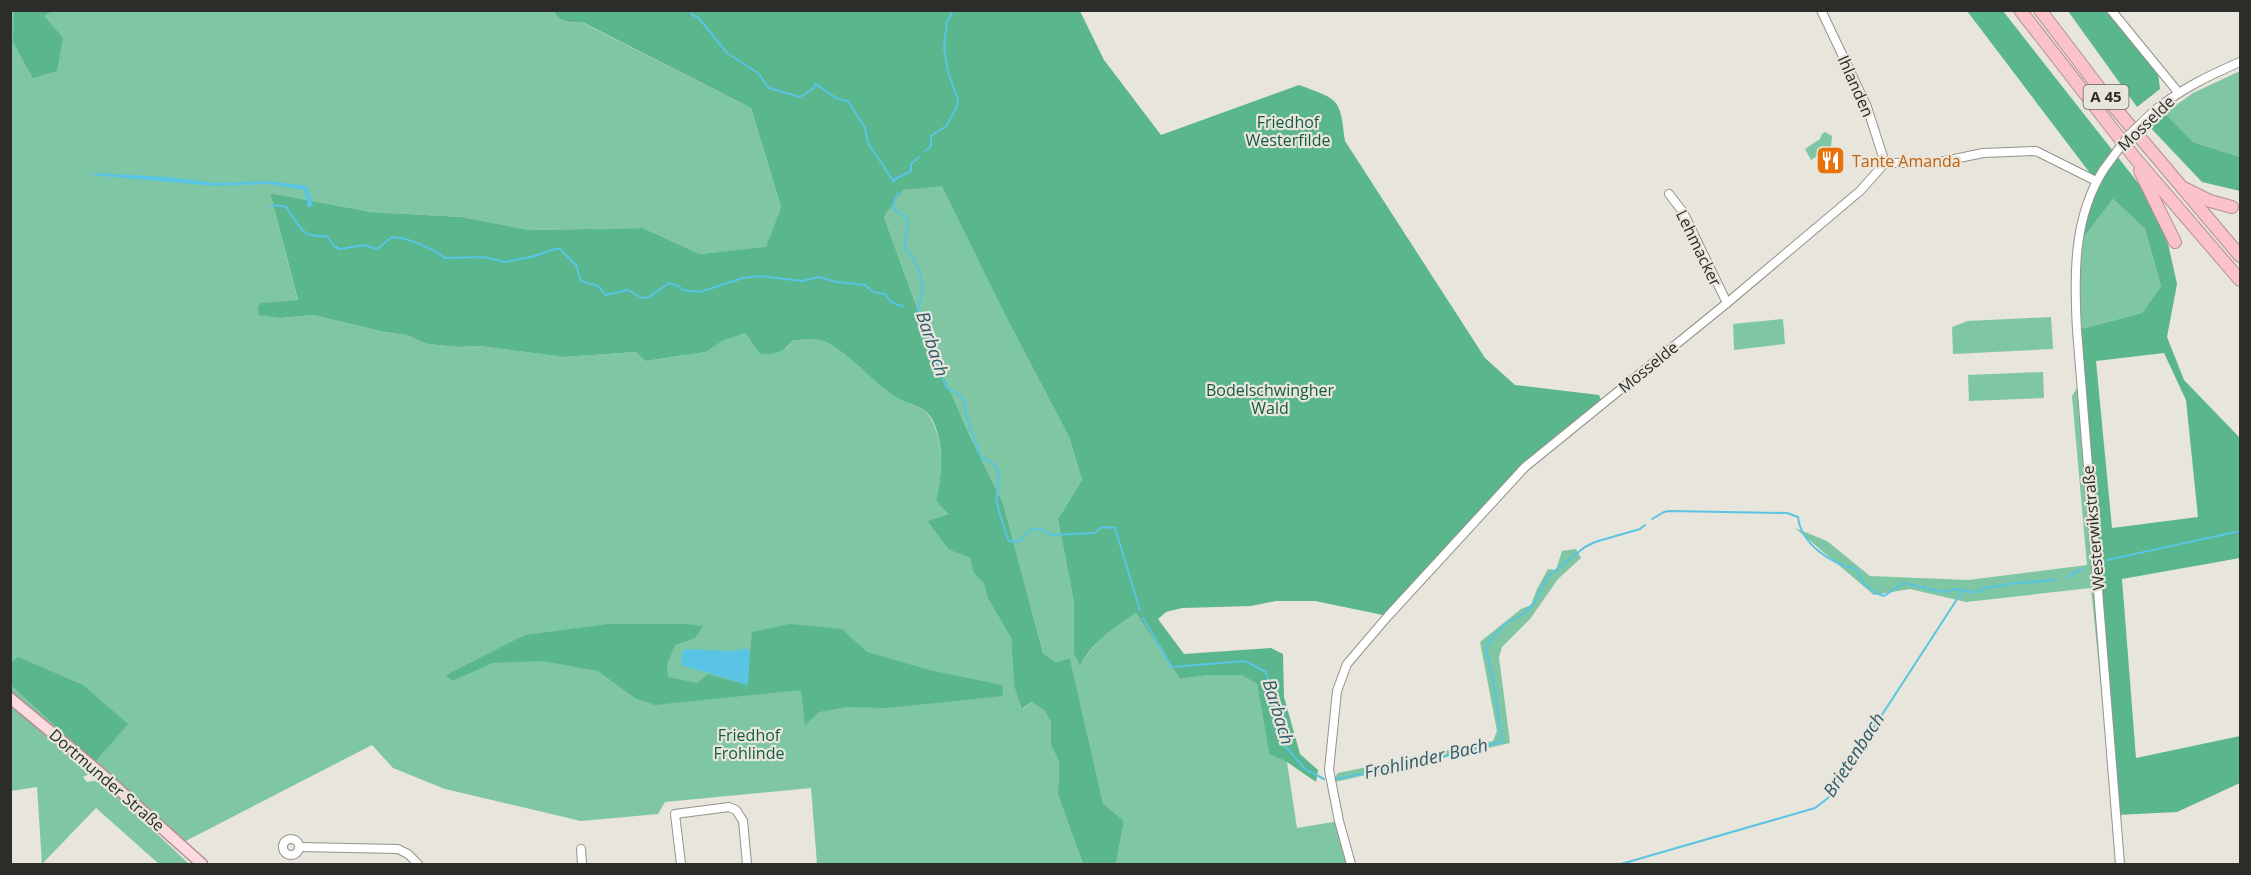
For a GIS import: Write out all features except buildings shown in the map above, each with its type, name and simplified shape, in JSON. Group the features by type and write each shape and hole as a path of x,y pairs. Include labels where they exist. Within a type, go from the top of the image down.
{"highway":[{"name":"A 45","path":"2020,10 2135,158 2241,280"},
{"name":"A 45","path":"2040,10 2110,102 2241,256"},
{"path":"2135,158 2175,242"},
{"path":"2176,182 2193,193 2232,207"}],"main road":[{"name":"Dortmunder Straße","path":"10,698 97,770 202,864"}],"street":[{"name":"Ihlanden","path":"1821,10 1867,107 1885,163"},
{"path":"2111,10 2178,92"},
{"name":"Mosselde","path":"2090,193 2129,135 2155,110 2178,92 2241,62"},
{"path":"1885,163 1935,163 1983,153 2028,151 2043,154 2096,181"},
{"name":"Mosselde","path":"1351,864 1339,821 1329,770 1337,691 1347,664 1525,467 1727,303 1860,191 1885,163"},
{"name":"Westerwikstraße","path":"2090,193 2078,245 2075,274 2076,310 2120,864"},
{"name":"Lehmacker","path":"1669,194 1683,212 1727,303"},
{"path":"681,864 675,814 729,807 736,810 743,821 747,864"},
{"path":"299,847 398,849 408,854 418,864"},
{"path":"580,849 582,864"}],"green space":[{"name":"Friedhof Frohlinde","path":"11,11 554,11 562,20 583,23 751,108 781,207 766,248 700,254 643,228 529,230 462,217 371,212 270,193 298,301 261,303 281,318 313,315 406,335 429,344 458,347 480,346 564,357 636,352 647,361 706,352 721,341 745,333 759,353 787,348 792,341 806,339 824,341 837,349 888,392 921,408 931,419 939,439 941,459 936,501 948,514 927,521 949,550 970,558 973,572 984,584 987,597 1011,638 1014,686 1023,709 1031,702 1044,710 1051,722 1051,745 1059,762 1058,795 1083,864 817,864 811,788 665,802 658,814 581,821 445,789 393,768 372,745 180,844 97,770 83,777 87,782 100,780 189,864 159,864 96,808 42,864 37,787 11,791"},
{"path":"14,11 52,11 44,16 63,38 57,71 33,78 13,42"},
{"name":"Bodelschwingher Wald","path":"554,11 1080,11 1104,60 1161,135 1299,85 1335,102 1339,108 1345,141 1485,358 1515,385 1599,395 1601,400 1542,447 1470,521 1388,616 1315,601 1276,601 1251,606 1182,608 1166,612 1158,619 1184,654 1271,648 1283,654 1284,697 1300,754 1318,770 1316,782 1287,762 1269,754 1257,684 1241,675 1208,675 1180,679 1136,613 1105,635 1080,665 1074,654 1074,603 1058,519 1082,480 1069,437 1005,315 942,186 903,190 884,217 932,349 969,434 1003,503 1043,653 1056,662 1070,658 1103,803 1124,821 1116,864 1083,864 1058,795 1059,762 1051,745 1051,722 1044,710 1031,702 1022,709 1014,686 1011,638 987,597 984,584 973,572 970,558 949,550 927,521 948,514 936,501 940,480 941,449 932,419 921,408 888,392 837,349 824,341 806,339 792,341 778,352 759,353 745,333 722,341 706,352 646,361 636,352 564,357 480,346 458,347 428,344 406,335 313,315 281,318 259,315 258,307 261,303 298,300 270,193 371,212 462,217 529,230 643,228 700,254 766,247 781,207 751,108 584,23 562,20"},
{"path":"1967,11 2003,11 2161,212 2177,284 2167,337 2184,380 2240,438 2240,558 2122,579 2136,758 2240,736 2240,783 2177,812 2116,815 2077,330 2142,313 2161,286 2145,229 2113,199 2078,245 2096,181","holes":["2164,353 2186,400 2198,517 2112,528 2096,361"]},
{"path":"2068,11 2106,11 2158,73 2160,89 2137,107"},
{"path":"2240,71 2240,157 2193,142 2165,113 2193,93"},
{"path":"2165,113 2193,142 2240,157 2240,191 2202,182 2148,125"},
{"path":"1825,132 1832,136 1831,147 1811,160 1805,149 1820,139"},
{"path":"942,185 1005,315 1069,437 1082,480 1058,519 1074,603 1074,654 1080,664 1105,632 1136,613 1180,679 1208,675 1241,675 1257,684 1269,754 1287,762 1297,828 1339,821 1351,864 1116,864 1124,821 1103,803 1070,658 1056,662 1043,653 1003,503 969,434 932,349 884,217 903,190"},
{"path":"2113,199 2145,229 2161,286 2142,313 2077,330 2078,245"},
{"path":"2051,317 2053,349 1953,354 1952,327 1968,321"},
{"path":"1783,319 1785,344 1734,350 1733,324"},
{"path":"2043,372 2044,398 1969,401 1968,375"},
{"path":"2081,381 2119,864 2091,588 1966,602 1910,589 1874,595 1795,528 1827,541 1870,576 1968,580 2087,565 2072,396"},
{"path":"1576,549 1581,558 1558,579 1530,619 1502,647 1499,657 1510,743 1330,783 1338,773 1493,741 1497,731 1480,642 1521,609 1531,605 1548,569 1556,570 1562,551"},
{"path":"609,624 703,626 695,638 675,645 667,664 668,677 697,683 708,674 747,685 752,632 790,624 842,629 867,652 929,670 1002,685 1003,696 887,708 847,707 819,712 805,725 801,690 655,705 635,698 598,671 543,661 492,663 452,681 446,675 525,635"},
{"path":"18,657 83,685 128,724 95,762 11,685 10,664"}],"water":[{"path":"97,173 167,177 216,183 269,181 307,186 313,206 308,208 304,190 269,184 215,186 91,175"},
{"path":"745,648 750,651 748,685 681,665 682,652 686,649 733,651"}],"waterway":[{"name":"Barbach","path":"691,10 692,15 698,17 727,53 758,73 769,88 800,97 814,88 815,84 834,97 848,101 865,128 868,143 894,182"},
{"path":"925,151 931,146 931,136 946,126 957,107 958,100 948,72 944,48 947,21 952,14 949,10"},
{"path":"893,180 911,171 911,164 919,157"},
{"name":"Barbach","path":"898,193 892,207 908,220 905,247 921,275 922,290 918,306 946,387 963,399 965,412 979,452 982,458 996,466 998,471 997,503 1009,541 1016,542 1036,528 1050,535 1094,533 1102,527 1115,528 1140,610"},
{"path":"271,207 276,205 286,207 306,233 327,236 334,246 340,249 364,245 377,249 392,237 420,244 445,258 484,257 505,262 560,249 576,265 581,281 598,286 606,295 628,290 642,298 649,297 669,283 679,286 682,290 700,292 743,278 759,276 802,281 819,277 837,282 865,285 873,292 885,294 891,302 904,307"},
{"name":"Frohlinder Bach","path":"1652,519 1669,511 1787,513 1798,517 1805,536 1819,551 1837,563 1856,569 1867,586 1884,596 1904,583 1942,592 1957,589 1979,592 1985,588 2007,584 2056,580"},
{"name":"Frohlinder Bach","path":"1336,779 1421,762 1502,742 1487,653 1488,643 1505,624 1523,614 1534,603 1547,577 1585,547 1640,529 1645,525"},
{"name":"Frohlinder Bach","path":"2107,560 2240,531"},
{"name":"Frohlinder Bach","path":"2067,577 2082,569"},
{"name":"Brietenbach","path":"1621,864 1815,808 1828,798 1963,590"},
{"name":"Barbach","path":"1143,618 1172,667 1245,661 1266,672 1284,745 1305,769 1324,779"}],"place":[{"name":"Tante Amanda","path":"1831,161"}],"park label":[{"name":"Friedhof Westerfilde","path":"1288,131"}]}
